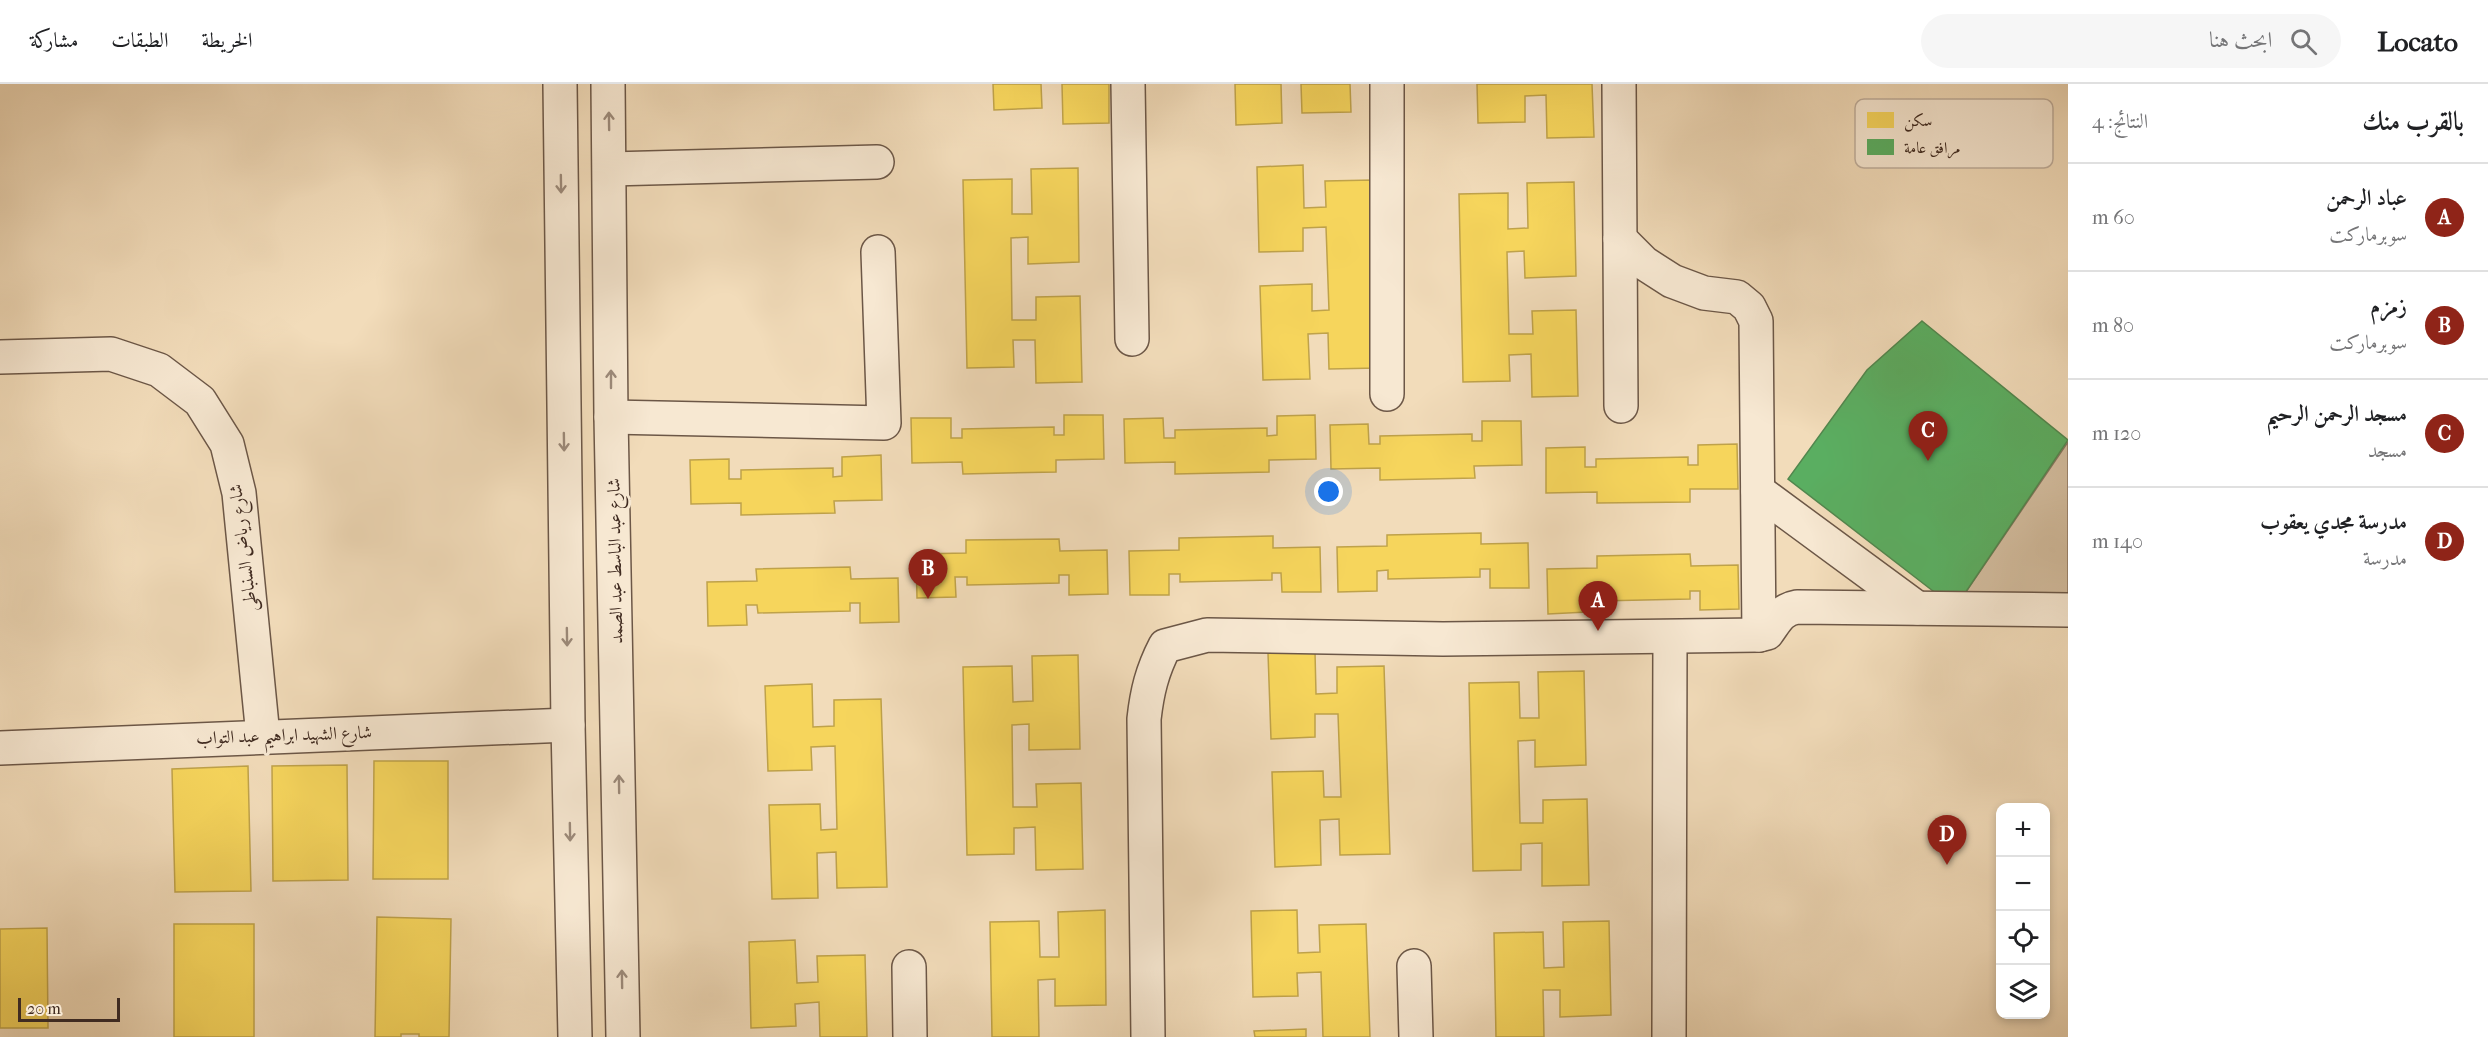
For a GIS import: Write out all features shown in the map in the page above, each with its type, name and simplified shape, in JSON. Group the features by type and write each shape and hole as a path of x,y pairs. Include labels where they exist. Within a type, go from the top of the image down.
{"street":[{"path":"560,84 568,725 575,1037"},
{"name":"شارع عبد الباسط عبد الصمد","path":"608,84 611,417 623,1037"},
{"path":"1128,84 1132,339"},
{"path":"1387,84 1387,394"},
{"path":"1619,84 1621,406"},
{"path":"610,169 877,162"},
{"path":"1620,240 1644,263 1672,281 1704,293 1737,297 1749,307 1756,321 1759,635"},
{"path":"611,417 884,423 878,252"},
{"name":"شارع رياض السنباطى","path":"0,357 111,354 159,370 200,401 227,444 239,493 263,736"},
{"path":"1758,491 1917,608"},
{"path":"1148,1037 1144,720 1153,669 1165,646 1207,635 1432,639 1759,635 1767,633 1780,614 1788,609 2068,610"},
{"path":"1669,1037 1670,637"},
{"name":"شارع الشهيد ابراهيم عبد التواب","path":"0,748 568,725"},
{"path":"1414,966 1416,1037"},
{"path":"909,967 910,1037"}],"shaded area":[{"path":"2068,442 2068,610 1955,608"}],"building: سكن":[{"path":"993,84 1041,84 1042,108 994,110"},
{"path":"1062,84 1109,84 1109,123 1063,124"},
{"path":"1235,84 1281,84 1282,123 1236,125"},
{"path":"1301,84 1350,84 1351,112 1302,113"},
{"path":"1477,84 1592,84 1594,137 1547,138 1546,95 1525,96 1525,122 1478,123"},
{"path":"1303,165 1304,208 1326,207 1325,181 1373,180 1378,368 1329,369 1328,333 1308,334 1310,379 1263,380 1260,286 1312,284 1312,311 1329,310 1326,227 1303,228 1303,251 1259,252 1257,167"},
{"path":"1078,168 1079,262 1028,264 1028,237 1011,238 1012,320 1036,320 1036,297 1080,296 1082,382 1036,383 1035,340 1013,340 1014,367 967,368 963,180 1012,179 1012,214 1032,214 1031,169"},
{"path":"1574,182 1576,276 1525,278 1524,251 1507,252 1509,334 1533,334 1532,311 1576,310 1578,396 1532,397 1531,354 1509,355 1510,381 1463,382 1459,194 1508,193 1508,229 1528,228 1527,183"},
{"path":"1064,415 1103,415 1104,459 1056,460 1056,472 963,474 962,462 912,463 911,418 951,418 951,438 962,438 962,429 1054,427 1054,435 1064,435"},
{"path":"1315,415 1316,459 1269,460 1269,472 1175,474 1175,462 1125,463 1124,419 1163,418 1164,438 1175,438 1175,430 1267,428 1267,436 1277,435 1277,416"},
{"path":"1482,421 1521,421 1522,465 1474,466 1475,478 1380,480 1380,468 1331,469 1330,425 1368,424 1369,444 1380,444 1380,436 1472,434 1472,441 1482,441"},
{"path":"1737,444 1738,489 1690,489 1690,502 1597,503 1597,492 1546,493 1546,448 1585,447 1585,467 1596,467 1596,459 1688,457 1688,465 1698,465 1698,445"},
{"path":"881,455 882,500 834,501 835,513 741,515 741,503 691,504 690,460 729,459 729,479 741,479 741,470 833,468 833,477 842,476 842,457"},
{"path":"1481,533 1481,544 1528,543 1529,588 1490,588 1490,569 1480,569 1480,577 1388,579 1388,570 1377,571 1377,591 1338,592 1337,547 1387,546 1387,535"},
{"path":"1273,536 1273,548 1320,547 1321,592 1282,592 1281,573 1272,573 1272,580 1180,582 1180,574 1169,574 1169,595 1130,595 1129,551 1179,550 1179,538"},
{"path":"1059,539 1060,551 1107,550 1108,594 1069,595 1069,575 1059,575 1059,583 967,585 967,577 955,577 956,597 917,598 916,554 966,553 966,540"},
{"path":"1690,554 1691,566 1738,565 1739,609 1700,610 1700,591 1690,591 1690,599 1598,601 1598,592 1586,593 1587,612 1548,614 1547,569 1597,568 1597,556"},
{"path":"850,567 851,579 898,578 899,622 860,623 860,603 850,603 850,611 758,613 757,605 746,605 747,625 708,626 707,582 757,581 756,569"},
{"path":"1315,652 1316,694 1337,693 1337,667 1384,666 1390,854 1340,855 1339,819 1320,820 1321,865 1275,867 1272,772 1323,771 1324,797 1341,797 1338,714 1315,714 1315,737 1271,739 1268,653"},
{"path":"1078,655 1080,749 1029,750 1029,724 1012,725 1013,807 1037,807 1036,784 1081,783 1083,869 1036,870 1035,827 1014,828 1014,854 967,855 963,667 1012,666 1013,702 1033,701 1032,656"},
{"path":"1584,671 1586,765 1535,767 1535,740 1518,741 1520,823 1543,823 1543,800 1587,799 1589,885 1542,886 1542,843 1521,844 1521,870 1473,871 1469,683 1519,682 1520,718 1539,718 1538,672"},
{"path":"812,684 813,727 834,726 834,700 881,699 887,887 837,888 836,852 817,853 818,898 772,899 769,805 820,804 821,830 837,829 835,746 811,747 812,770 768,771 765,686"},
{"path":"374,761 448,761 448,879 373,879"},
{"path":"347,765 348,880 273,881 272,766"},
{"path":"248,766 251,891 175,892 172,769"},
{"path":"1105,910 1106,1005 1055,1006 1055,979 1038,980 1039,1037 992,1037 990,922 1039,921 1040,957 1059,957 1058,912"},
{"path":"1297,910 1298,953 1320,952 1319,925 1366,924 1370,1037 1323,1037 1321,972 1297,973 1298,996 1253,997 1251,911"},
{"path":"377,917 451,919 449,1037 419,1037 419,1034 401,1034 401,1037 375,1037"},
{"path":"1609,921 1611,1015 1560,1017 1560,990 1543,990 1544,1037 1496,1037 1494,933 1543,932 1544,968 1564,967 1563,922"},
{"path":"174,924 254,924 254,1037 174,1037"},
{"path":"47,928 48,1028 0,1028 0,929"},
{"path":"795,940 797,983 818,982 817,956 865,955 867,1037 820,1037 819,1002 795,1004 796,1026 751,1028 749,942"},
{"path":"1306,1029 1306,1037 1255,1037 1254,1031"}],"building: مرافق عامة":[{"path":"1922,321 2068,440 1955,608 1788,479 1867,370"}],"place":[{"name":"مسجد الرحمن الرحيم","path":"1928,461"},
{"name":"زمزم","path":"928,599"},
{"name":"عباد الرحمن","path":"1598,631"},
{"name":"مدرسة مجدي يعقوب","path":"1947,865"}]}
